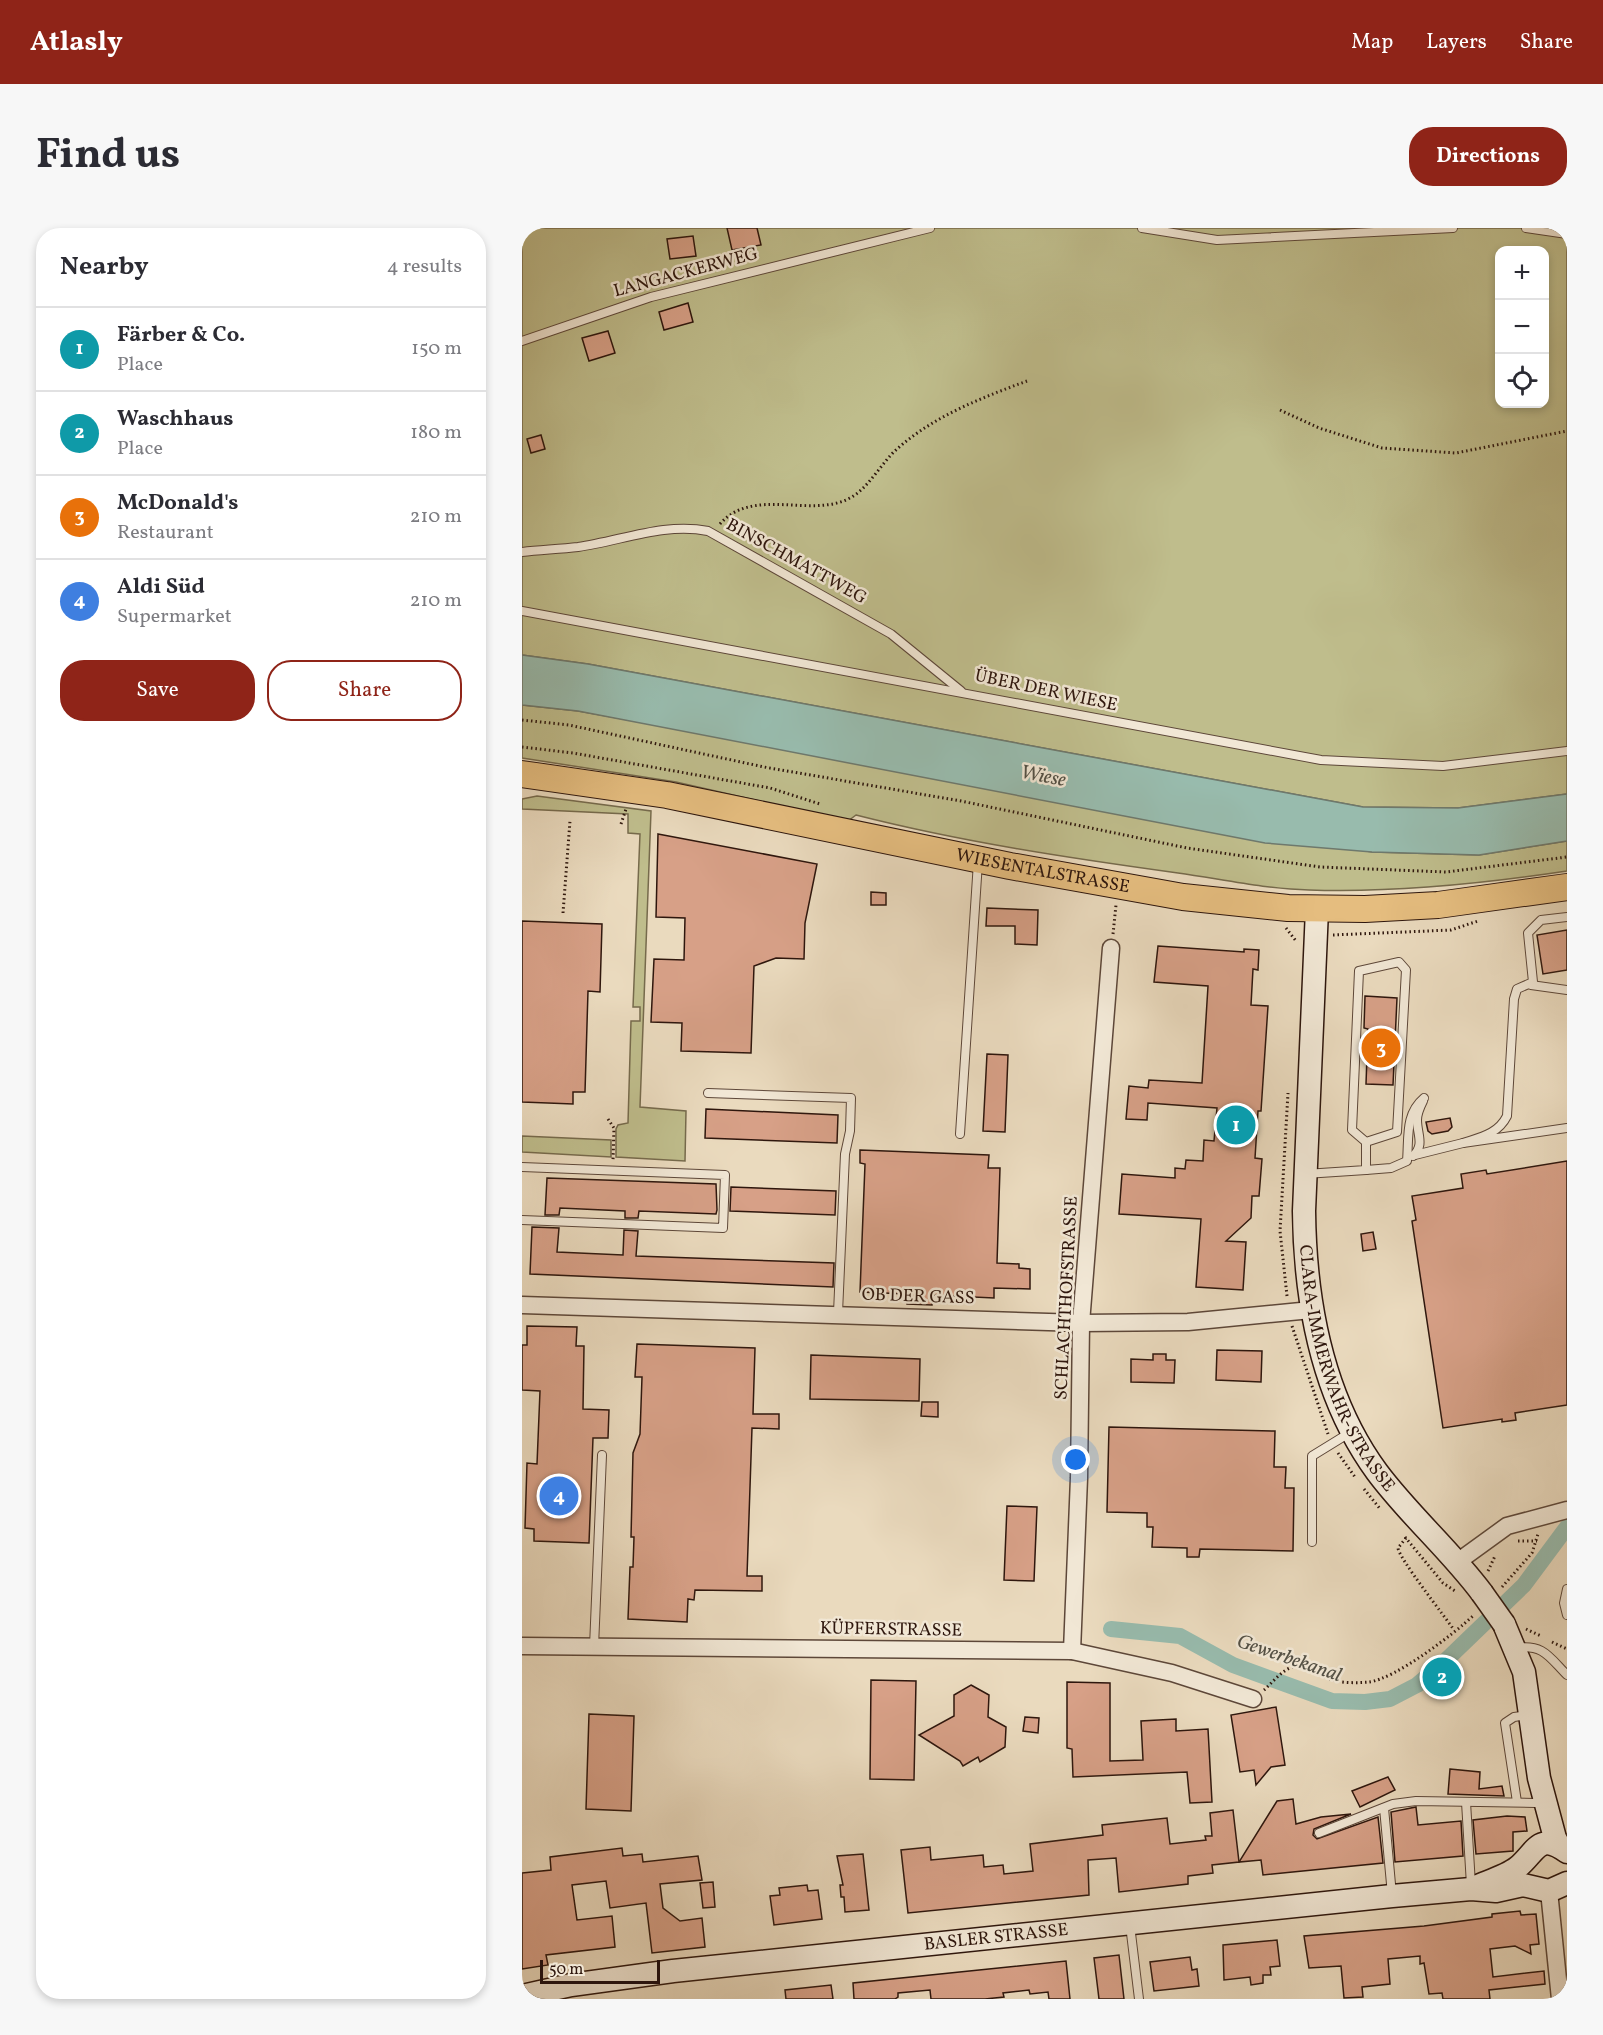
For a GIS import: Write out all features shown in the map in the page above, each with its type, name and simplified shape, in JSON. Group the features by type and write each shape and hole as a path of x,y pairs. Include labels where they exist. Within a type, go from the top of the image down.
{"main road":[{"name":"WIESENTALSTRASSE","path":"529,779 667,795 979,860 1183,897 1317,909 1438,905 1567,888"},
{"name":"CLARA-IMMERWAHR-STRASSE","path":"1317,909 1305,1174 1304,1261 1311,1310 1332,1385 1351,1432 1378,1473 1456,1563 1487,1593 1504,1624 1524,1672 1532,1714 1539,1778 1555,1838 1565,1851"},
{"name":"CLARA-IMMERWAHR-STRASSE","path":"1531,1852 1526,1802 1539,1778"},
{"path":"1557,1885 1525,1875 1531,1852 1548,1843 1565,1851"},
{"name":"BASLER STRASSE","path":"1471,1889 1517,1868 1531,1852"},
{"name":"BASLER STRASSE","path":"522,1996 605,1979 1392,1896 1471,1889 1496,1891 1523,1886 1557,1885"}],"street":[{"name":"SCHLACHTHOFSTRASSE","path":"1072,1651 1079,1478 1081,1323 1111,948"},
{"name":"OB DER GASS","path":"522,1305 838,1313 1081,1323 1188,1322 1311,1310"},
{"path":"1456,1563 1508,1526 1554,1514"},
{"name":"KÜPFERSTRASSE","path":"522,1646 1072,1651 1259,1695"},
{"path":"1557,1885 1560,1999"}],"lane":[{"name":"LANGACKERWEG","path":"522,341 651,297 930,228"},
{"path":"1142,228 1217,240 1453,228"},
{"path":"1526,228 1567,234"},
{"name":"BINSCHMATTWEG","path":"522,552 578,547 657,531 695,528 708,531 891,634 961,691"},
{"name":"ÜBER DER WIESE","path":"522,611 1322,760 1443,766 1567,751"},
{"path":"960,1134 979,860"},
{"path":"1531,985 1533,982 1527,940 1530,928 1542,920 1567,917"},
{"path":"1366,1142 1397,1132 1406,970 1399,962 1359,971 1352,1130 1366,1142 1366,1170"},
{"path":"1305,1174 1390,1168 1410,1158 1491,1133 1502,1126 1507,1116 1514,999 1517,989 1531,985 1567,990"},
{"path":"708,1093 851,1098 845,1154 838,1313"},
{"path":"1424,1098 1417,1116 1419,1151 1410,1158 1410,1116 1414,1106 1424,1098"},
{"path":"1463,1143 1567,1128"},
{"path":"522,1167 725,1175 723,1228 522,1220"},
{"path":"1312,1542 1312,1456 1351,1432"},
{"path":"594,1647 602,1455"},
{"path":"1567,1589 1564,1603 1567,1615"},
{"path":"1515,1648 1532,1646 1542,1650 1567,1675"},
{"path":"1319,1833 1384,1808 1416,1801 1526,1802 1505,1723 1514,1717 1532,1714"},
{"path":"1466,1802 1471,1889"},
{"path":"1384,1808 1392,1896"},
{"path":"1130,1924 1138,1999"}],"path":[{"path":"708,531 717,526 730,512 750,507 820,504 851,498 898,448 938,421 966,405 1027,381"},
{"path":"1280,410 1319,428 1382,448 1456,453 1567,431"},
{"path":"522,720 569,725 764,767 961,801 1187,848 1320,867 1446,872 1567,857"},
{"path":"563,913 570,821"},
{"path":"1111,948 1118,886"},
{"path":"608,1119 614,1128 612,1170"},
{"path":"1259,1695 1286,1670 1302,1666 1335,1681 1376,1680 1399,1671 1454,1630 1487,1593 1532,1553 1554,1514"},
{"path":"1454,1630 1417,1576 1401,1558 1398,1548 1406,1538 1443,1583 1459,1593"},
{"path":"1512,1544 1537,1541"},
{"path":"1487,1593 1490,1562 1497,1553"}],"shaded area":[{"path":"522,228 1567,228 1567,794 1458,808 1363,807 588,664 522,655"},
{"path":"522,705 578,711 1372,852 1479,855 1567,841 1567,871 1438,887 1309,890 1260,886 1056,855 896,825 856,815 848,821 676,782 522,758"},
{"path":"537,796 651,811 640,1107 686,1111 685,1161 616,1157 616,1129 618,1125 628,1123 631,1021 640,1021 640,1007 633,1007 640,834 628,833 628,814 522,809 522,799"},
{"path":"522,1136 611,1140 611,1157 522,1152"}],"water":[{"name":"Wiese","path":"522,655 588,664 1363,807 1458,808 1567,794 1567,841 1479,855 1372,852 1265,843 578,711 522,705"}],"building":[{"path":"727,228 757,228 761,245 732,250"},
{"path":"693,236 696,256 670,259 667,239"},
{"path":"688,303 693,322 664,330 659,312"},
{"path":"608,331 615,353 589,361 582,338"},
{"path":"541,435 545,449 531,453 527,439"},
{"path":"658,834 817,864 805,923 804,959 776,958 754,966 751,1053 681,1051 682,1023 651,1022 654,959 684,960 685,918 656,917"},
{"path":"871,892 886,893 886,905 871,905"},
{"path":"987,908 1038,910 1037,945 1015,944 1015,926 986,926"},
{"path":"522,921 602,924 600,992 588,991 585,1092 573,1092 573,1104 522,1102"},
{"path":"1567,930 1567,970 1543,974 1537,935"},
{"path":"1158,946 1244,952 1244,949 1259,950 1258,970 1253,969 1251,1005 1268,1006 1261,1111 1258,1111 1255,1158 1262,1159 1259,1196 1252,1196 1251,1218 1226,1241 1246,1242 1243,1290 1196,1287 1201,1219 1119,1214 1122,1174 1175,1178 1175,1168 1185,1169 1186,1160 1203,1161 1204,1140 1214,1141 1217,1108 1148,1103 1147,1120 1126,1119 1129,1086 1148,1088 1149,1080 1202,1083 1208,986 1154,982"},
{"path":"1365,996 1397,998 1393,1085 1366,1084 1368,1029 1364,1028"},
{"path":"987,1054 1008,1055 1005,1132 983,1131"},
{"path":"706,1109 838,1115 837,1143 705,1138"},
{"path":"1450,1118 1452,1127 1448,1131 1432,1134 1428,1131 1426,1122"},
{"path":"860,1150 989,1155 988,1168 1000,1168 997,1263 1019,1264 1019,1268 1030,1269 1030,1289 994,1288 994,1298 932,1295 932,1305 907,1304 907,1294 860,1292 865,1164 860,1163"},
{"path":"1567,1161 1567,1405 1515,1413 1516,1420 1502,1422 1502,1419 1443,1428 1412,1221 1416,1220 1412,1196 1463,1188 1461,1174 1486,1170 1487,1174"},
{"path":"547,1178 716,1184 717,1210 716,1214 639,1211 638,1218 625,1218 625,1211 560,1208 559,1215 545,1215"},
{"path":"731,1187 836,1191 835,1215 730,1211"},
{"path":"532,1227 559,1228 557,1252 623,1255 624,1230 638,1231 636,1256 834,1263 833,1287 530,1274"},
{"path":"1373,1232 1376,1249 1363,1251 1361,1234"},
{"path":"527,1326 577,1327 576,1346 584,1346 583,1409 609,1410 608,1438 593,1438 589,1543 534,1541 534,1529 525,1528 527,1463 537,1464 540,1391 522,1390 522,1345 527,1345"},
{"path":"637,1344 755,1348 753,1414 779,1414 779,1429 752,1428 747,1576 762,1576 762,1591 695,1590 694,1600 688,1599 687,1622 628,1619 630,1567 633,1567 634,1537 631,1537 633,1453 640,1434 642,1377 635,1377"},
{"path":"1217,1350 1262,1351 1261,1382 1216,1380"},
{"path":"1153,1354 1166,1354 1166,1360 1175,1360 1174,1383 1131,1382 1131,1359 1153,1360"},
{"path":"811,1355 920,1359 919,1401 810,1399"},
{"path":"922,1402 938,1402 938,1417 921,1416"},
{"path":"1109,1427 1275,1431 1274,1467 1286,1467 1285,1488 1294,1488 1293,1551 1200,1549 1199,1557 1187,1557 1187,1548 1152,1547 1153,1527 1147,1527 1147,1513 1107,1512"},
{"path":"1007,1506 1037,1507 1034,1581 1004,1580"},
{"path":"871,1680 916,1681 914,1780 870,1779"},
{"path":"1067,1682 1110,1683 1110,1761 1143,1760 1141,1721 1176,1719 1176,1731 1208,1729 1212,1802 1190,1803 1187,1772 1073,1777 1072,1749 1067,1748"},
{"path":"971,1685 989,1695 988,1717 1006,1727 1005,1747 980,1762 978,1757 963,1766 960,1761 919,1735 954,1716 954,1695"},
{"path":"1276,1707 1285,1765 1271,1767 1256,1785 1254,1770 1240,1772 1231,1715"},
{"path":"589,1714 634,1716 631,1811 586,1809"},
{"path":"1025,1717 1039,1718 1038,1733 1023,1731"},
{"path":"1450,1769 1480,1772 1479,1789 1502,1786 1504,1796 1448,1794"},
{"path":"1388,1777 1395,1790 1360,1807 1352,1791"},
{"path":"1293,1799 1296,1824 1321,1817 1351,1814 1314,1829 1313,1835 1317,1839 1378,1817 1383,1863 1263,1875 1261,1860 1239,1862 1277,1801"},
{"path":"1416,1807 1418,1825 1461,1821 1463,1856 1395,1862 1391,1812"},
{"path":"1233,1810 1239,1862 1212,1865 1213,1873 1188,1876 1188,1884 1119,1892 1116,1858 1088,1860 1089,1895 908,1913 901,1850 930,1847 931,1860 983,1855 984,1867 1003,1865 1004,1874 1033,1871 1030,1844 1103,1835 1102,1825 1167,1818 1170,1844 1206,1840 1205,1836 1212,1836 1210,1813"},
{"path":"1507,1816 1525,1817 1527,1831 1513,1832 1513,1851 1476,1854 1473,1820"},
{"path":"622,1848 623,1856 642,1854 643,1862 698,1856 702,1880 660,1884 663,1908 680,1921 702,1918 705,1947 652,1953 646,1903 610,1908 606,1881 572,1885 577,1920 612,1916 615,1947 546,1955 548,1965 522,1969 522,1873 551,1870 550,1857"},
{"path":"863,1854 869,1910 845,1912 840,1885 843,1885 837,1856"},
{"path":"713,1882 715,1907 703,1908 700,1883"},
{"path":"807,1885 808,1891 818,1890 822,1919 774,1925 770,1896 780,1895 779,1888"},
{"path":"1520,1911 1521,1915 1536,1914 1539,1944 1530,1945 1531,1954 1515,1946 1490,1949 1493,1977 1544,1971 1545,1984 1489,1990 1490,1999 1443,1999 1442,1993 1429,1994 1424,1963 1420,1964 1420,1956 1388,1959 1390,1984 1362,1987 1363,1997 1344,1998 1341,1966 1309,1968 1304,1936 1424,1926"},
{"path":"1277,1940 1280,1966 1270,1967 1271,1975 1263,1975 1263,1983 1251,1985 1250,1977 1224,1980 1223,1945"},
{"path":"1119,1955 1124,1999 1099,1999 1094,1958"},
{"path":"1190,1957 1192,1970 1197,1969 1199,1986 1154,1991 1150,1962"},
{"path":"1066,1961 1070,1999 1049,1999 1048,1992 1030,1994 1029,1990 1003,1993 1004,1997 985,1999 931,1999 930,1990 898,1993 895,1999 854,1999 853,1983"},
{"path":"831,1985 833,1999 786,1999 785,1990"}],"waterway":[{"name":"Gewerbekanal","path":"1111,1629 1180,1636 1233,1665 1332,1701 1365,1702 1390,1699 1417,1685 1441,1665 1524,1585 1567,1527"}],"place":[{"name":"McDonald's","path":"1381,1048"},
{"name":"Färber & Co.","path":"1236,1125"},
{"name":"Aldi Süd","path":"559,1496"},
{"name":"Waschhaus","path":"1442,1677"}]}
